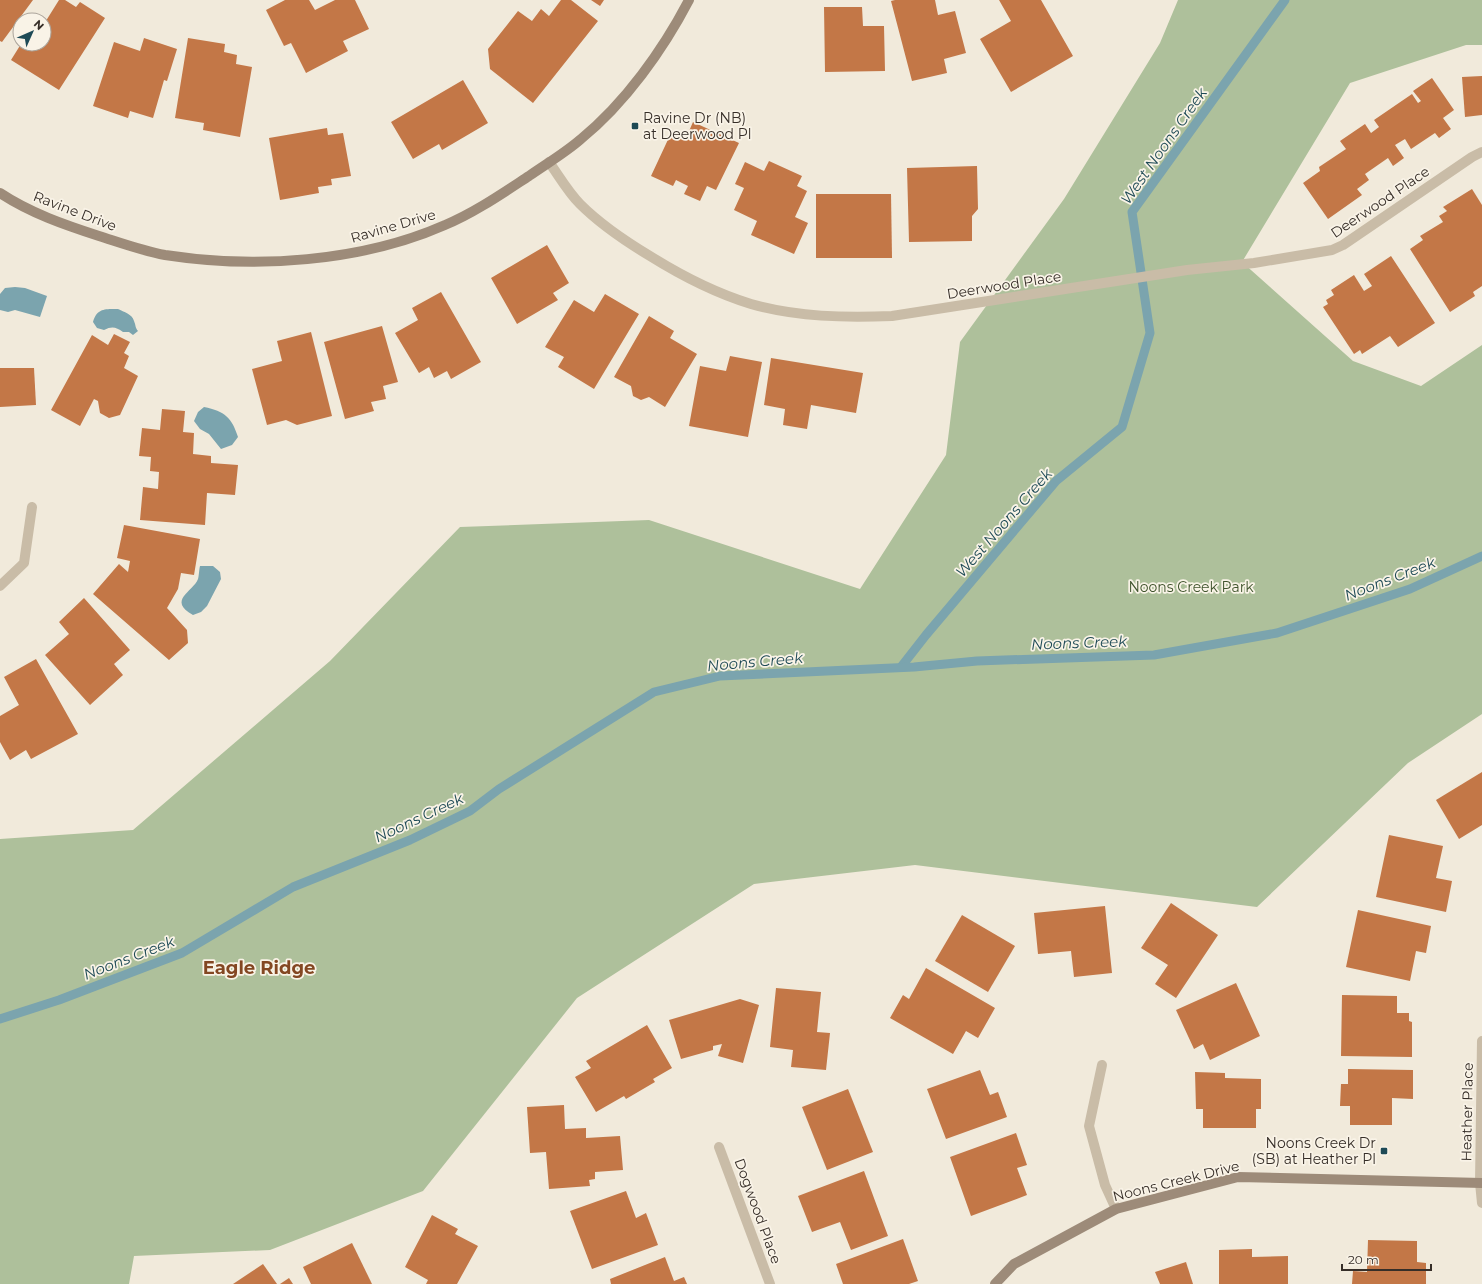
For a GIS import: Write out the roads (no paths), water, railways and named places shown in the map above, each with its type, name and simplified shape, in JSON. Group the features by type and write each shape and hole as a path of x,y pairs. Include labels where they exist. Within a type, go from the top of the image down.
{"street":[{"name":"Ravine Drive","path":"0,193 64,225 122,244 163,254 218,261 293,260 358,251 403,241 446,225 498,196 550,162 581,139 611,110 640,76 664,44 689,0"},
{"name":"Deerwood Place","path":"550,162 579,203 625,241 671,269 703,286 751,304 785,311 857,318 892,316 1187,270 1254,262 1332,250 1343,245 1472,157 1482,152"},
{"path":"0,586 24,563 32,507"},
{"name":"Heather Place","path":"1482,1041 1482,1204"},
{"path":"1102,1065 1089,1126 1105,1185 1116,1209"},
{"name":"Dogwood Place","path":"719,1147 770,1284"},
{"name":"Noons Creek Drive","path":"995,1284 1014,1264 1116,1209 1238,1177 1481,1183"}],"water":[{"path":"5,288 25,288 47,296 40,317 15,310 8,312 0,310 0,294"},
{"path":"118,309 132,317 138,331 133,335 129,332 123,332 114,328 104,330 97,328 93,322 97,314 102,310"},
{"path":"204,407 222,413 230,420 238,437 232,445 221,449 209,434 200,429 194,421 198,412"},
{"path":"200,566 213,566 220,572 221,579 207,606 201,612 193,615 182,605 182,600 198,579"}],"waterway":[{"name":"West Noons Creek","path":"901,667 926,635 1056,481 1122,427 1150,333 1132,212 1285,0"},
{"name":"Noons Creek","path":"0,1019 59,1000 182,953 293,887 410,840 470,811 499,789 654,692 720,676 914,667 977,661 1154,655 1277,633 1410,589 1482,556"}],"place":[{"name":"Ravine Dr (NB) at Deerwood Pl","path":"635,126"},
{"name":"Noons Creek Dr (SB) at Heather Pl","path":"1384,1151"}],"district":[{"name":"Eagle Ridge","path":"259,968"}],"park label":[{"name":"Noons Creek Park","path":"1191,587"}]}
